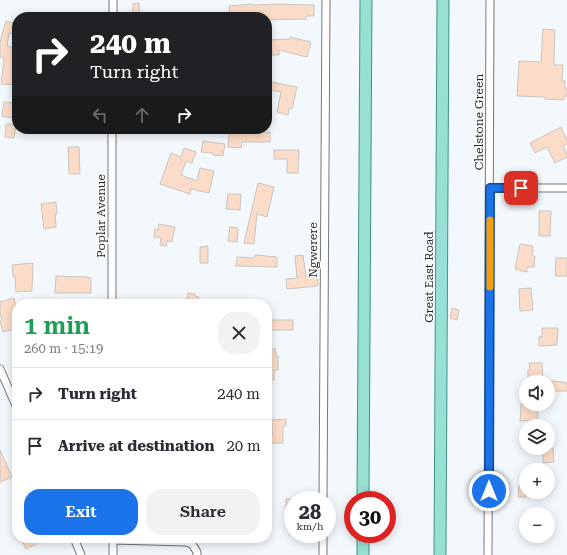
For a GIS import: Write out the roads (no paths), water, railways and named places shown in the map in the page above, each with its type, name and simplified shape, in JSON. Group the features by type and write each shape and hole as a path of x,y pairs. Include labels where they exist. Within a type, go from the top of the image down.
{"main road":[{"path":"363,491 366,0"},
{"name":"Great East Road","path":"440,555 443,0"},
{"path":"363,543 363,555"}],"street":[{"path":"113,0 113,12"},
{"name":"Ngwerere","path":"323,491 326,0"},
{"name":"Chelstone Green","path":"488,555 490,0"},
{"name":"Poplar Avenue","path":"112,134 112,299"},
{"path":"490,188 567,188"},
{"path":"0,369 12,397"},
{"path":"76,543 81,555"},
{"path":"113,555 114,543"},
{"path":"189,543 192,544 197,552 197,555"},
{"path":"323,543 323,555"}]}
